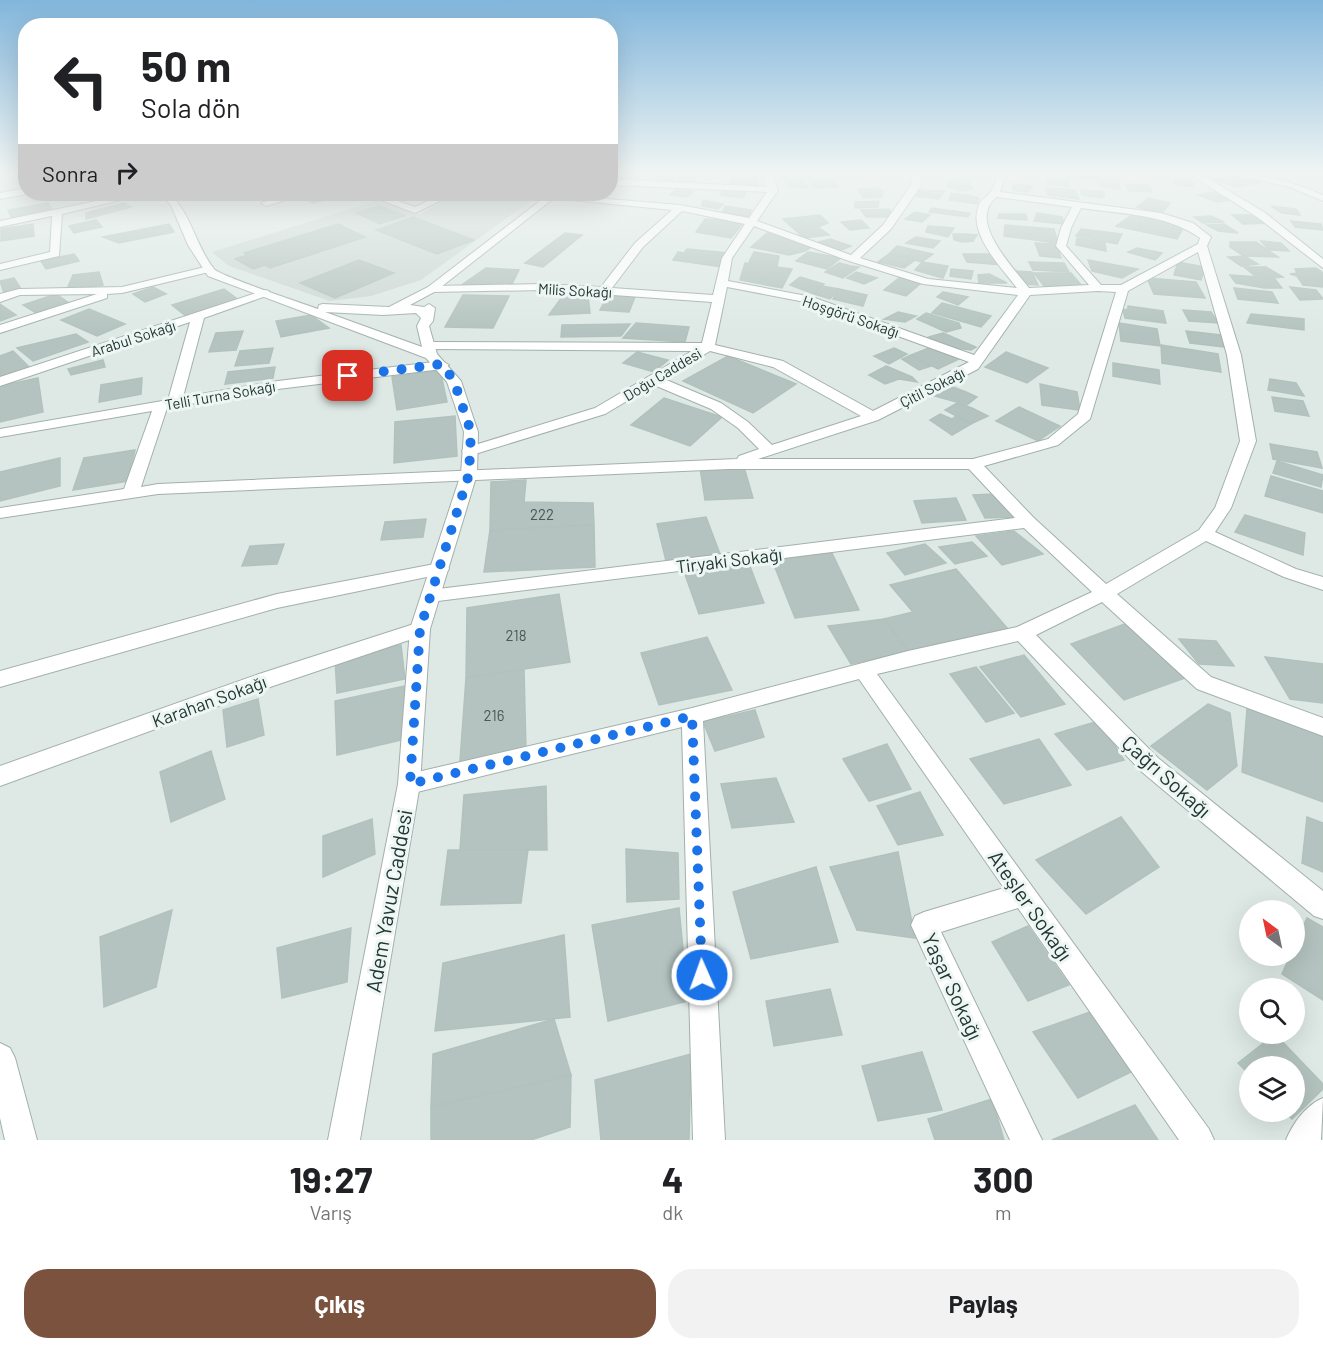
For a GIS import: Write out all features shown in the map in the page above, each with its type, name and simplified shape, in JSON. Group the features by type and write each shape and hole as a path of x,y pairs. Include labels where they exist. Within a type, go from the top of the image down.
{"street":[{"path":"0,267 55,254 56,226"},
{"path":"185,226 193,245 212,274 434,355 708,347 778,364 873,417"},
{"path":"426,321 398,335 374,332 366,327 369,318 432,289 512,226"},
{"path":"604,291 639,245 660,226"},
{"name":"Doğu Caddesi","path":"470,451 600,411 708,347 727,258 749,226"},
{"path":"763,226 852,259 927,282 1026,292 1123,289 1202,246 1206,237 1191,226"},
{"path":"852,259 888,226"},
{"path":"982,226 985,236 1026,292"},
{"path":"1067,226 1061,246 1098,288"},
{"path":"1279,226 1323,265"},
{"path":"410,784 692,716 908,658 1022,633 1105,593 1205,534 1223,508 1248,441 1234,355 1202,246"},
{"path":"0,329 122,290 209,269"},
{"name":"Hoşgörü Sokağı","path":"722,283 808,299 976,362"},
{"name":"Milis Sokağı","path":"432,289 543,287 718,299"},
{"path":"426,321 432,289"},
{"path":"0,513 158,489 469,474 728,465 973,464 1053,442 1085,416 1123,289"},
{"path":"0,298 19,292 122,290"},
{"name":"Çitil Sokağı","path":"728,465 873,417 973,366 1026,292"},
{"name":"Arabul Sokağı","path":"0,382 265,293"},
{"path":"306,307 420,310 426,321"},
{"path":"130,494 167,404 198,316"},
{"name":"Adem Yavuz Caddesi","path":"344,1140 410,784 420,629 469,474 471,432 454,381 434,355 426,321"},
{"name":"Telli Turna Sokağı","path":"0,433 278,385 434,355"},
{"path":"653,379 716,406 743,425 770,451"},
{"path":"973,464 1028,522 1204,683 1323,727"},
{"name":"Tiryaki Sokağı","path":"430,596 1028,522"},
{"path":"1205,534 1290,573 1323,584"},
{"path":"0,679 277,601 440,569"},
{"name":"Karahan Sokağı","path":"0,776 266,680 420,629"},
{"name":"Çağrı Sokağı","path":"1022,633 1150,765 1323,907"},
{"name":"Ateşler Sokağı","path":"864,670 1198,1140"},
{"path":"692,716 709,1140"},
{"name":"Yaşar Sokağı","path":"1024,894 924,925 1026,1140"},
{"path":"0,1058 21,1140"},
{"path":"1302,1140 1323,1113"}],"shaded area":[{"path":"295,226 495,226 421,280 371,296 330,301 229,266 212,252"}],"building":[{"path":"33,226 34,236 1,241 1,229"},
{"path":"69,226 102,227 74,233"},
{"path":"158,226 170,226 174,232 119,243 103,237"},
{"path":"331,226 343,226 365,237 270,268 265,265 253,269 235,259 247,255 244,253"},
{"path":"387,226 437,226 474,240 437,254 376,230"},
{"path":"700,226 741,226 731,238 696,232"},
{"path":"791,226 820,226 818,227 829,235 804,238"},
{"path":"846,226 869,228 850,230"},
{"path":"928,226 954,228 948,237 926,232"},
{"path":"1005,226 1054,229 1058,243 1004,236"},
{"path":"1117,226 1184,226 1177,239"},
{"path":"1209,226 1227,226 1238,233 1218,231"},
{"path":"1322,226 1323,230 1295,227"},
{"path":"1081,229 1122,234 1117,244 1076,236"},
{"path":"565,233 582,235 543,267 525,263"},
{"path":"767,233 813,246 805,251 789,255 751,247"},
{"path":"953,234 977,235 973,241 962,242 954,240"},
{"path":"916,237 940,241 933,248 906,243"},
{"path":"1077,238 1105,243 1106,251 1076,245"},
{"path":"830,239 851,246 839,251 819,242"},
{"path":"1261,241 1281,243 1289,251 1269,250"},
{"path":"1230,242 1256,242 1278,257 1244,256 1230,247"},
{"path":"1035,243 1056,244 1061,258 1040,256"},
{"path":"897,246 933,254 922,262 889,254"},
{"path":"1137,248 1162,253 1155,260 1128,252"},
{"path":"687,249 728,253 722,267 673,260 678,252 684,253"},
{"path":"754,252 779,256 777,267 749,262"},
{"path":"808,252 841,258 827,269 796,261"},
{"path":"74,254 79,261 46,269 41,261"},
{"path":"889,254 915,260 904,268 878,262"},
{"path":"963,254 999,254 1002,265 967,262"},
{"path":"1244,256 1258,264 1241,266 1228,257"},
{"path":"359,260 394,273 335,298 300,283"},
{"path":"1088,260 1138,269 1122,278 1092,271"},
{"path":"922,262 948,266 943,278 915,270"},
{"path":"1029,262 1064,263 1069,272 1033,270"},
{"path":"1178,262 1205,267 1201,280 1174,275"},
{"path":"745,263 792,269 782,288 740,280"},
{"path":"839,263 859,267 843,278 825,272"},
{"path":"1244,267 1266,267 1283,277 1254,275"},
{"path":"486,268 519,270 511,286 463,284"},
{"path":"1316,268 1323,273 1323,278 1290,274 1297,273 1295,269"},
{"path":"951,269 973,271 971,279 950,276"},
{"path":"1016,271 1032,272 1038,285 1022,284"},
{"path":"99,272 103,285 67,289 73,275"},
{"path":"856,272 877,278 864,284 847,278"},
{"path":"1034,273 1071,273 1082,286 1044,286"},
{"path":"989,274 1007,283 979,283 978,275"},
{"path":"1230,275 1274,278 1282,288 1264,288 1236,283"},
{"path":"1297,276 1323,278 1323,287 1303,285"},
{"path":"800,277 824,284 814,294 790,285"},
{"path":"900,277 921,283 906,296 884,290"},
{"path":"14,278 21,289 4,293 0,281"},
{"path":"1147,278 1196,282 1205,298 1154,294"},
{"path":"822,286 839,289 830,299 814,294"},
{"path":"153,287 166,294 145,302 133,294"},
{"path":"1290,287 1316,290 1323,299 1300,300"},
{"path":"1234,288 1272,292 1278,303 1238,299"},
{"path":"224,289 240,301 187,317 172,305"},
{"path":"839,289 867,295 863,306 833,299"},
{"path":"943,292 968,297 958,305 937,297"},
{"path":"56,294 69,303 36,313 23,305"},
{"path":"564,294 588,296 590,313 549,315"},
{"path":"463,295 509,296 493,328 445,327"},
{"path":"608,295 635,297 629,312 600,310"},
{"path":"942,303 991,316 981,327 932,313"},
{"path":"0,304 16,315 0,321"},
{"path":"1128,306 1163,311 1166,323 1125,318 1123,310 1128,309"},
{"path":"89,309 125,324 97,336 61,320"},
{"path":"1183,310 1211,312 1218,323 1189,321"},
{"path":"898,312 916,316 905,322 884,319"},
{"path":"926,313 959,323 961,328 946,332 917,319"},
{"path":"1251,314 1304,319 1304,330 1247,323"},
{"path":"311,315 329,328 281,337 276,321"},
{"path":"636,323 689,327 685,342 623,338"},
{"path":"1119,323 1157,329 1160,346 1121,341"},
{"path":"630,324 621,336 561,337 562,325"},
{"path":"243,331 236,350 209,352 216,333"},
{"path":"1186,331 1221,335 1225,347 1190,343"},
{"path":"943,333 976,347 971,350 949,347 929,337"},
{"path":"76,334 88,342 33,361 17,348"},
{"path":"1161,345 1218,354 1221,372 1162,363"},
{"path":"931,347 961,358 938,369 911,355"},
{"path":"273,348 269,363 235,366 240,351"},
{"path":"894,348 907,354 889,364 874,356"},
{"path":"13,351 31,369 0,379 0,356"},
{"path":"637,352 668,360 654,372 623,363"},
{"path":"1006,352 1048,368 1027,383 985,367"},
{"path":"911,355 931,366 919,370 902,359"},
{"path":"728,356 796,384 753,413 683,381"},
{"path":"103,360 105,367 71,375 68,369"},
{"path":"1113,363 1159,370 1160,384 1113,376"},
{"path":"886,366 912,377 917,382 899,379 885,384 869,375"},
{"path":"275,367 273,378 225,384 228,372"},
{"path":"440,370 447,402 397,410 392,377"},
{"path":"38,378 43,412 0,422 0,386"},
{"path":"142,378 141,394 99,402 101,385"},
{"path":"1270,379 1296,383 1304,396 1268,390"},
{"path":"1040,384 1077,392 1080,410 1042,405"},
{"path":"953,387 977,397 967,405 935,396"},
{"path":"1272,397 1303,401 1309,416 1275,411"},
{"path":"664,398 722,417 690,446 631,425"},
{"path":"957,403 988,416 971,424 945,410"},
{"path":"1019,407 1060,426 1038,441 996,421"},
{"path":"940,414 952,419 956,416 971,424 952,435 930,420"},
{"path":"455,416 457,456 394,463 395,422"},
{"path":"1270,444 1317,452 1322,468 1273,459"},
{"path":"135,450 128,481 73,490 84,458"},
{"path":"60,458 60,486 0,501 0,472"},
{"path":"1277,461 1323,475 1321,487 1273,473"},
{"path":"744,467 753,498 705,500 700,468"},
{"path":"1271,476 1323,491 1323,513 1265,496"},
{"path":"526,480 524,502 593,503 594,525 490,530 491,482"},
{"path":"994,494 1015,517 985,518 973,495"},
{"path":"956,498 966,520 922,523 914,501"},
{"path":"1245,515 1305,533 1303,555 1235,532"},
{"path":"706,517 720,554 666,561 657,524"},
{"path":"426,519 423,537 381,540 385,522"},
{"path":"594,525 595,567 484,572 490,530"},
{"path":"1014,531 1043,554 1002,565 976,536"},
{"path":"972,542 987,556 955,564 939,547"},
{"path":"284,544 277,564 242,566 250,546"},
{"path":"925,544 946,563 905,575 887,553"},
{"path":"832,553 859,610 795,618 772,560"},
{"path":"748,561 764,603 699,614 683,569"},
{"path":"956,569 1008,629 908,651 884,619 913,612 890,585"},
{"path":"559,594 570,662 466,678 467,608"},
{"path":"884,619 908,651 851,664 828,626"},
{"path":"1127,623 1185,678 1124,700 1071,644"},
{"path":"707,637 732,690 659,705 641,653"},
{"path":"1179,639 1216,641 1234,666 1199,664"},
{"path":"401,645 405,679 337,693 335,659"},
{"path":"1024,655 1065,704 1021,717 980,667"},
{"path":"1265,657 1323,664 1323,703 1290,699"},
{"path":"976,667 1014,713 986,722 950,674"},
{"path":"524,669 526,752 460,761 466,678"},
{"path":"405,686 410,738 337,755 335,701"},
{"path":"258,699 264,735 227,747 223,710"},
{"path":"1208,704 1230,713 1237,766 1207,790 1151,746"},
{"path":"1247,709 1323,734 1323,802 1242,772"},
{"path":"755,710 764,737 715,751 703,722"},
{"path":"1099,721 1124,760 1087,770 1055,734"},
{"path":"1039,739 1071,785 1004,804 970,759"},
{"path":"887,744 911,789 869,801 843,759"},
{"path":"211,751 225,799 171,822 160,772"},
{"path":"776,778 794,822 732,828 721,784"},
{"path":"546,786 547,850 460,850 464,795"},
{"path":"920,792 943,835 898,845 877,806"},
{"path":"1121,817 1159,867 1086,914 1036,860"},
{"path":"1307,817 1323,823 1323,872 1302,863"},
{"path":"372,819 375,854 323,877 323,836"},
{"path":"626,849 678,853 679,899 627,902"},
{"path":"448,850 528,850 521,903 441,905"},
{"path":"898,852 915,938 857,930 830,867"},
{"path":"816,867 838,942 751,959 733,892"},
{"path":"679,908 688,1001 608,1021 592,925"},
{"path":"172,910 156,987 104,1007 100,937"},
{"path":"1307,918 1323,927 1323,1000 1305,989 1305,978 1288,978 1282,974 1286,966 1305,966 1305,922"},
{"path":"1028,926 1069,985 1028,1001 992,942"},
{"path":"351,928 347,982 282,998 277,948"},
{"path":"564,935 570,1017 435,1031 443,963"},
{"path":"830,989 842,1035 774,1046 766,1001"},
{"path":"1096,1010 1135,1070 1078,1098 1033,1032"},
{"path":"554,1019 571,1075 431,1107 433,1054"},
{"path":"1262,1044 1285,1044 1296,1056 1247,1056"},
{"path":"922,1052 942,1110 878,1121 862,1066"},
{"path":"691,1054 689,1140 601,1140 595,1080"},
{"path":"1305,1065 1323,1084 1323,1089 1305,1106"},
{"path":"571,1075 570,1127 531,1140 431,1140 431,1107"},
{"path":"992,1099 1004,1140 935,1140 928,1119"},
{"path":"1135,1105 1158,1140 1052,1140"}],"route":[{"path":"348,376 442,364 454,381 471,432 469,474 420,629 410,784 692,716 702,975"}]}
